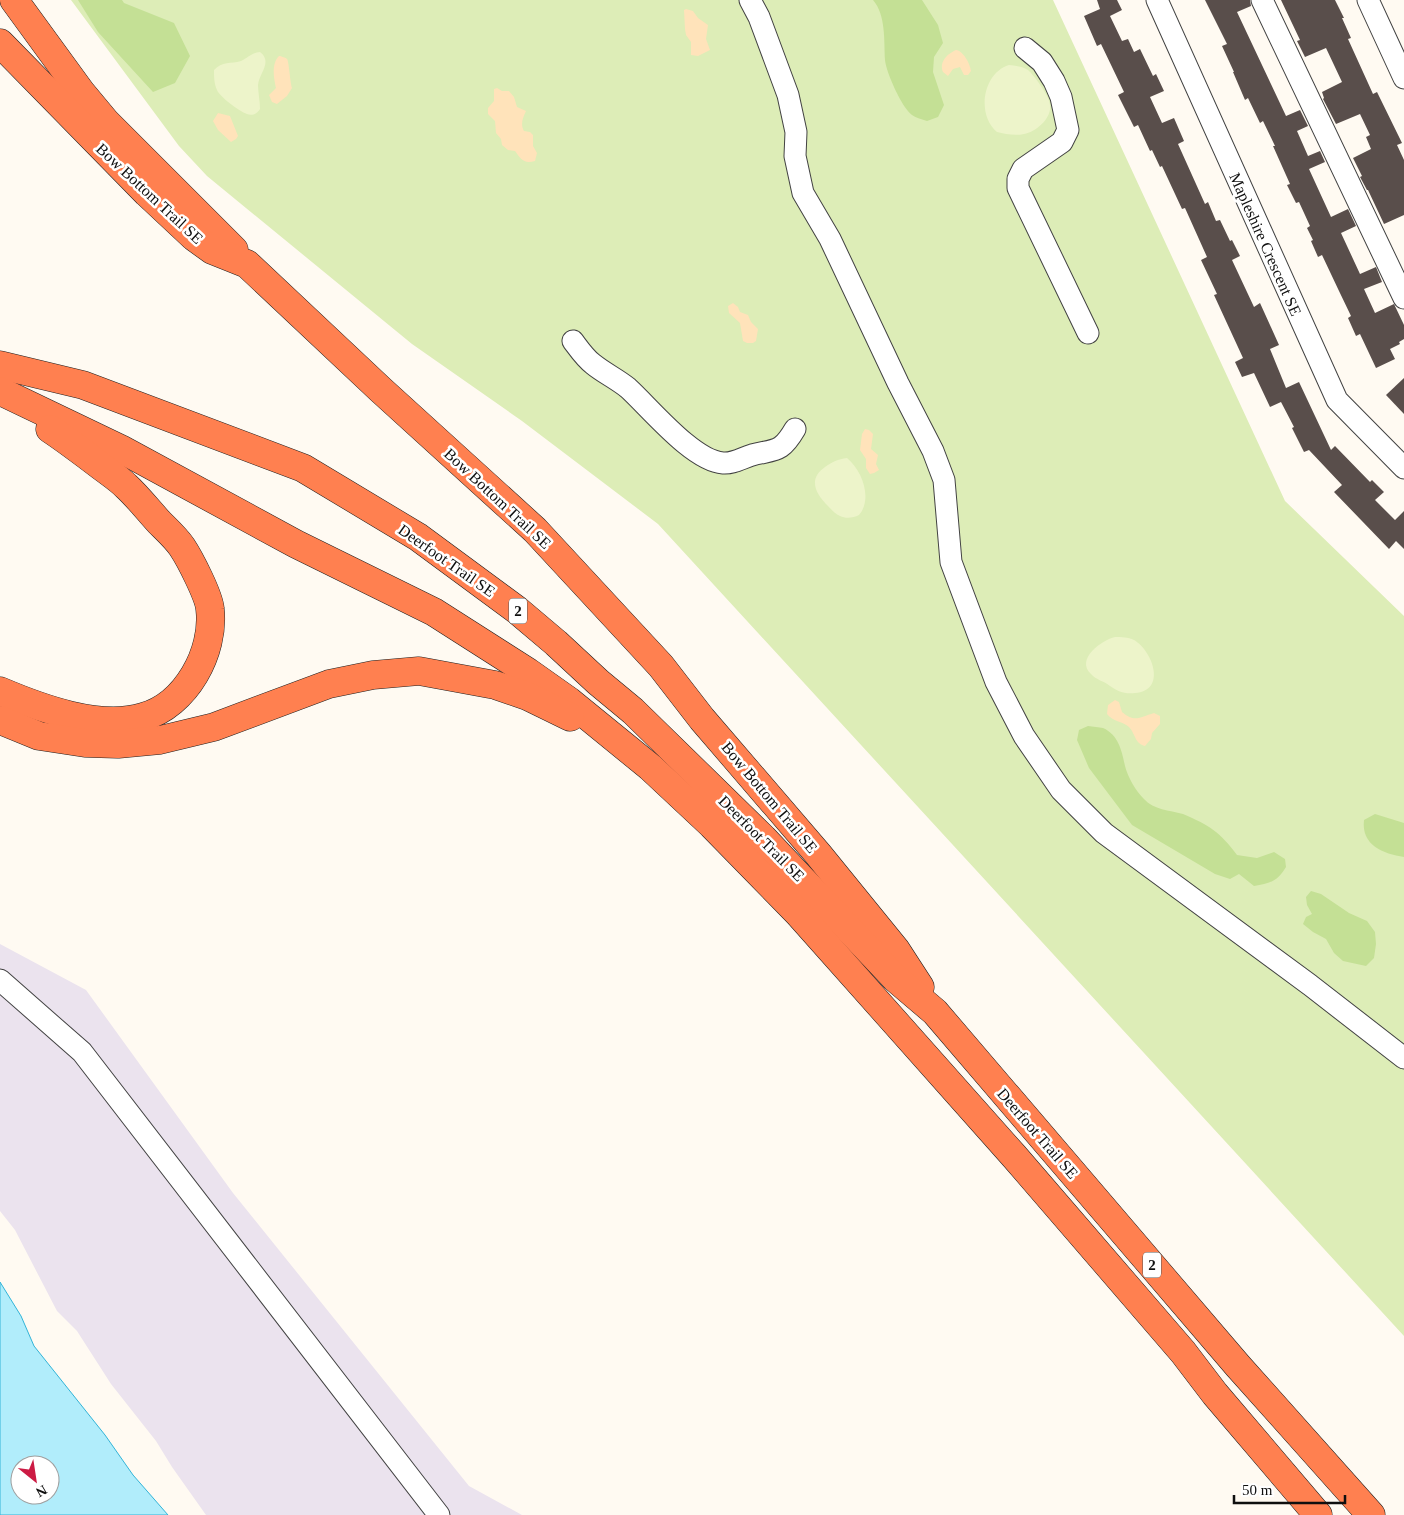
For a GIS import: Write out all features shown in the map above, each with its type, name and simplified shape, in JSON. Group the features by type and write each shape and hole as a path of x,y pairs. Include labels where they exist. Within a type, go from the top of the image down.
{"highway":[{"path":"14,0 81,92 106,122 247,264"},
{"name":"Bow Bottom Trail SE","path":"0,44 194,237 212,250 247,264 381,390 535,530 661,666 702,718 818,854 905,960 935,1012"},
{"path":"0,383 125,485 182,547 198,577 210,608 209,636 202,660 189,683 166,706 143,717 116,720 89,719 31,704 0,691"},
{"name":"Deerfoot Trail SE","path":"0,383 83,384 303,468 418,537 517,610 633,711 763,838 895,978 935,1012 1238,1366 1371,1515"},
{"name":"Deerfoot Trail SE","path":"0,383 296,544 434,612 528,672 569,701 665,780 798,913 1010,1152 1183,1352 1215,1394 1318,1515"},
{"path":"0,720 39,736 85,743 118,744 160,740 214,727 329,684 373,674 419,671 495,685 526,696 610,735"}],"street":[{"path":"750,0 759,17 788,95 796,132 795,156 803,193 830,239 889,365 933,451 944,480 951,562 996,682 1024,736 1061,790 1104,833 1404,1058"},
{"name":"Mapleshire Crescent SE","path":"1157,0 1337,400 1404,468"},
{"path":"1262,0 1404,298"},
{"path":"1368,0 1404,78"},
{"path":"1026,48 1042,62 1054,81 1061,97 1068,130 1062,142 1023,169 1018,179 1018,188 1088,333"},
{"path":"573,341 592,364 627,388 686,443 705,457 714,461 731,462 774,451 780,448 795,429"},
{"path":"0,980 82,1052 439,1515"}],"shaded area":[{"path":"0,944 86,990 233,1193 469,1486 522,1515 206,1515 156,1441 111,1384 77,1331 57,1311 15,1230 0,1211"}],"green space":[{"path":"71,0 1053,0 1285,501 1404,616 1404,1336 658,524 522,421 412,344 207,176 179,146"},
{"path":"78,0 122,0 124,3 174,23 190,56 175,83 153,92 98,32"},
{"path":"873,0 922,0 938,25 943,43 934,57 933,72 944,105 938,117 927,121 915,117 899,98 886,66 882,21"},
{"path":"260,52 264,56 265,64 258,85 260,109 253,115 249,115 235,107 219,93 215,82 214,70 220,65 241,61 252,54"},
{"path":"1009,65 1028,70 1041,86 1049,101 1050,110 1046,119 1029,133 1014,135 997,132 990,124 986,115 985,95 988,85 1000,69"},
{"path":"847,458 861,477 865,493 865,501 859,515 849,518 842,517 833,511 823,501 815,486 816,476 825,467 833,462"},
{"path":"1115,637 1134,640 1147,653 1154,670 1154,678 1151,685 1145,691 1125,693 1119,691 1095,678 1087,668 1086,662 1092,651 1097,646"},
{"path":"1088,726 1103,728 1113,735 1119,744 1130,780 1148,803 1157,808 1183,814 1207,826 1225,840 1237,855 1257,858 1274,852 1285,859 1286,867 1283,872 1273,881 1254,886 1239,874 1230,879 1215,874 1132,825 1089,768 1077,740 1079,730"},
{"path":"1375,814 1404,823 1404,857 1381,851 1370,842 1364,829 1364,820"},
{"path":"1311,891 1321,894 1349,913 1367,921 1375,932 1376,944 1374,958 1366,966 1343,961 1334,953 1326,939 1303,924 1306,917 1312,914 1307,905 1306,897"}],"sand":[{"path":"684,10 693,11 698,18 708,25 706,39 710,50 698,56 691,55 691,42 686,35 685,29"},
{"path":"956,50 964,55 968,61 971,71 968,75 964,75 960,67 953,69 948,76 943,72 943,62"},
{"path":"279,56 286,58 288,61 292,88 287,96 277,104 272,102 269,95 276,88 274,67"},
{"path":"497,88 502,91 509,91 514,97 517,107 526,111 522,126 524,131 530,132 533,135 533,146 537,153 535,161 525,161 515,151 508,150 502,145 501,139 496,133 495,121 488,114 488,108 494,101 494,89"},
{"path":"218,113 230,116 238,136 231,142 218,130 213,121"},
{"path":"733,303 740,312 748,315 751,322 758,329 756,341 753,343 743,341 740,323 729,313 728,306"},
{"path":"865,429 873,434 871,449 878,455 876,464 879,470 870,474 866,468 866,459 860,450 862,434"},
{"path":"1115,700 1119,702 1122,712 1131,717 1138,718 1154,713 1160,716 1160,724 1152,733 1151,739 1145,746 1137,741 1129,727 1112,719 1107,714 1108,705"}],"water":[{"path":"0,1282 21,1316 34,1346 105,1435 133,1475 168,1515 0,1515"}],"building":[{"path":"1097,0 1117,0 1122,10 1110,16 1122,41 1128,39 1134,52 1140,49 1153,76 1156,74 1164,91 1150,97 1162,123 1174,118 1184,141 1178,144 1205,204 1208,202 1216,221 1220,220 1240,256 1232,260 1254,307 1260,303 1279,345 1270,349 1286,388 1299,382 1331,450 1335,446 1370,482 1372,480 1384,492 1375,500 1395,520 1404,511 1404,549 1396,541 1389,549 1334,492 1342,485 1309,450 1304,452 1281,402 1270,407 1254,373 1242,377 1235,362 1243,358 1214,295 1217,294 1201,260 1207,257 1185,208 1182,209 1162,166 1160,167 1152,150 1150,151 1138,125 1134,127 1118,95 1124,92 1101,44 1097,46 1084,16 1100,9"},
{"path":"1205,0 1250,0 1251,6 1237,12 1286,116 1300,110 1308,126 1297,131 1308,156 1320,151 1325,162 1309,169 1331,217 1348,209 1356,226 1341,233 1360,274 1376,267 1382,282 1364,289 1375,313 1394,304 1404,325 1404,339 1399,342 1400,344 1390,349 1395,359 1376,368 1360,334 1356,336 1348,318 1351,316 1322,255 1318,257 1311,241 1313,240 1307,228 1310,226 1299,202 1296,203 1287,185 1290,184 1273,146 1275,146 1263,121 1260,123 1248,98 1245,100 1222,46 1227,44"},
{"path":"1281,0 1335,0 1351,38 1348,39 1373,94 1377,92 1402,143 1397,145 1404,160 1404,215 1384,224 1360,177 1362,176 1353,158 1371,149 1366,137 1370,135 1360,114 1336,124 1323,99 1322,92 1342,82 1326,48 1305,57 1297,41 1300,40"},
{"path":"1404,378 1404,414 1386,395"}]}
